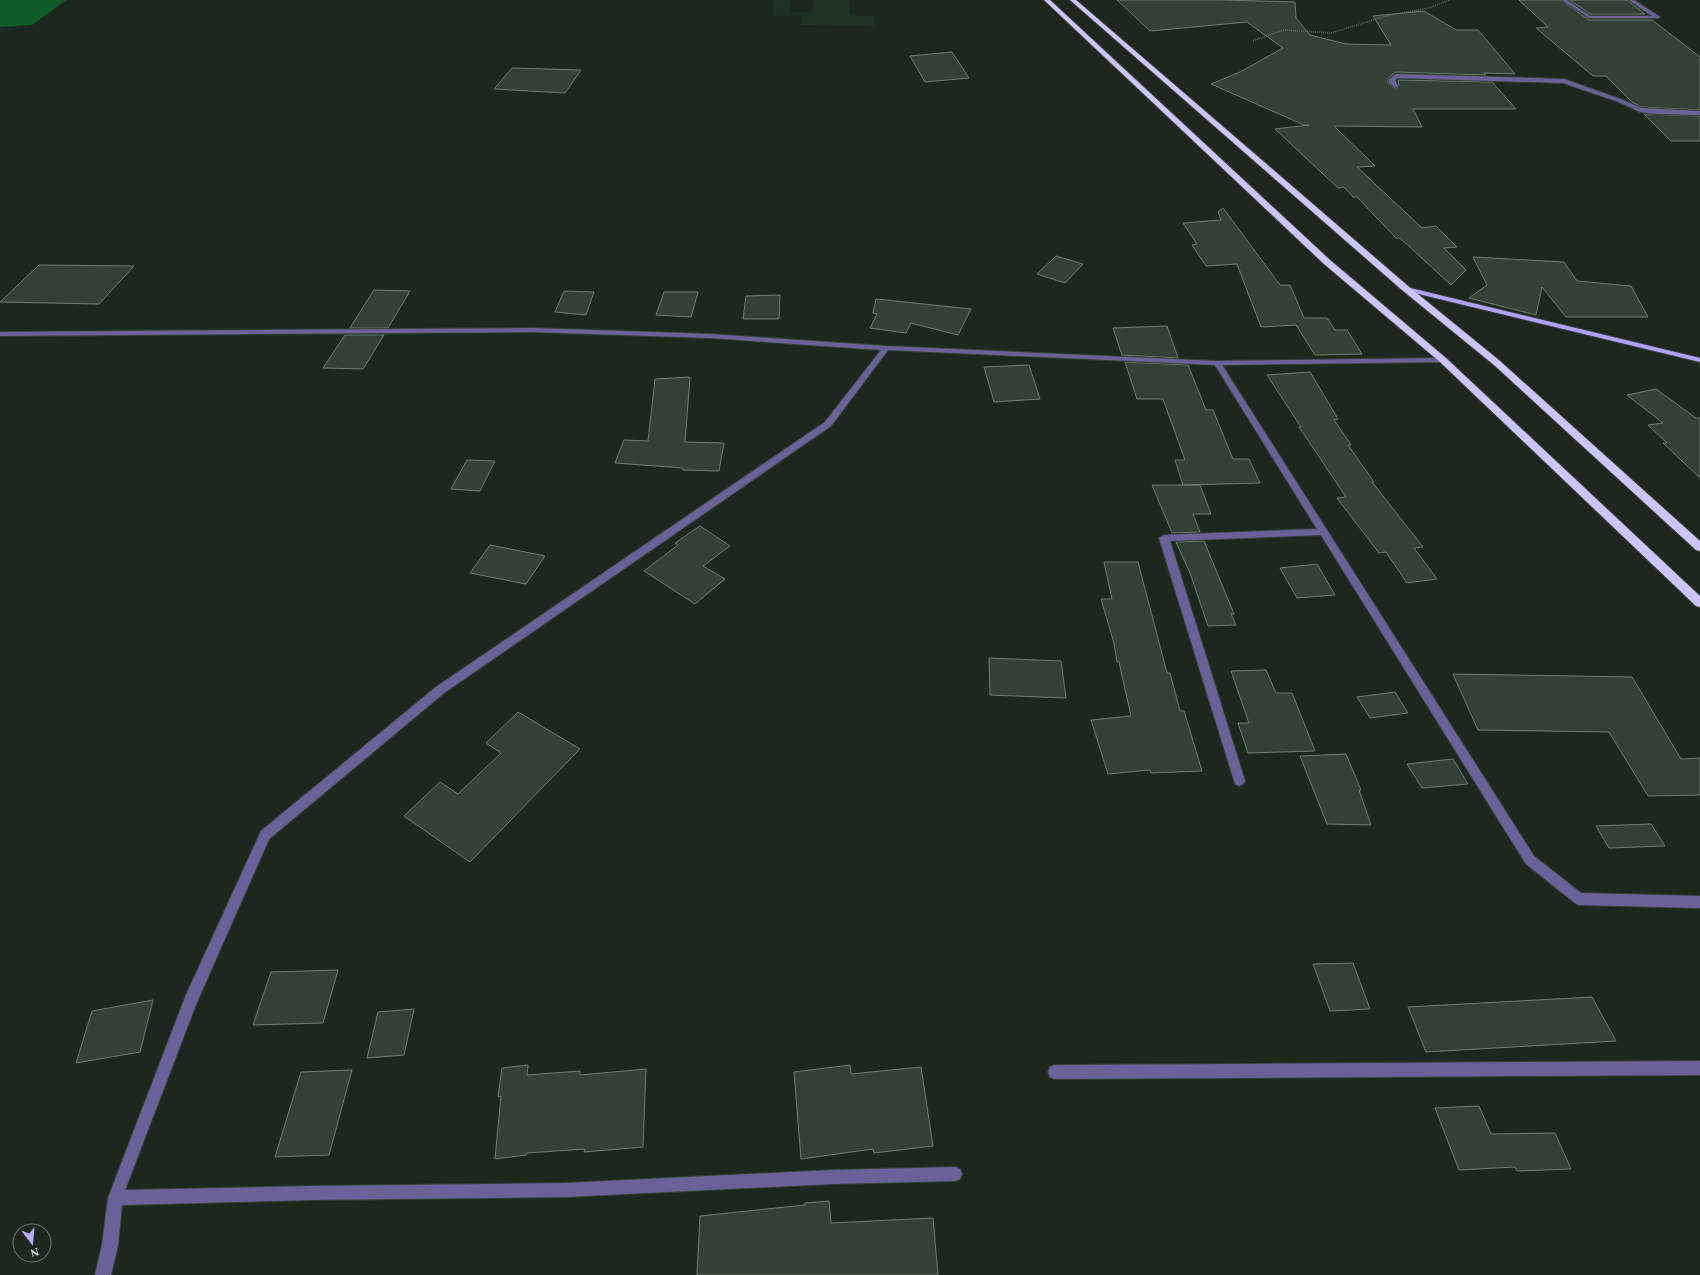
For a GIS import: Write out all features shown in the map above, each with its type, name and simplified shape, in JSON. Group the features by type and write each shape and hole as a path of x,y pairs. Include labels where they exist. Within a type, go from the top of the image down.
{"highway":[{"path":"1047,0 1327,262 1443,360 1700,603"},
{"path":"1073,0 1405,288 1497,363 1700,547"}],"main road":[{"path":"1405,288 1700,360"}],"street":[{"path":"1564,0 1589,17 1658,17 1632,0"},
{"path":"1395,86 1392,79 1396,76 1564,81 1621,101 1640,110 1700,113"},
{"path":"0,334 533,330 710,336 886,348 1217,363 1443,360"},
{"path":"103,1275 110,1246 115,1198 191,1000 265,835 440,690 828,424 886,348"},
{"path":"1217,363 1530,860 1579,899 1700,902"},
{"path":"1239,781 1164,538 1324,532"},
{"path":"1055,1072 1700,1068"},
{"path":"115,1198 327,1193 566,1190 833,1177 955,1174"}],"path":[{"path":"1253,41 1283,30 1331,32 1386,16 1429,8 1449,0"}],"shaded area":[{"path":"774,0 791,0 791,12 812,12 813,0 849,0 850,15 874,16 874,26 801,25 801,16 773,15"}],"green space":[{"path":"0,0 66,0 32,25 0,27"}],"building":[{"path":"1117,0 1295,2 1296,18 1310,35 1346,44 1391,45 1373,16 1424,11 1456,30 1478,30 1515,74 1484,73 1486,75 1396,72 1388,78 1388,83 1395,89 1399,86 1398,80 1492,82 1516,109 1413,109 1422,127 1334,126 1375,166 1357,167 1422,228 1436,226 1457,247 1444,248 1466,270 1451,285 1400,238 1396,238 1357,197 1353,197 1344,187 1338,188 1275,129 1309,125 1304,125 1211,84 1240,72 1283,48 1247,22 1150,31"},
{"path":"1519,0 1561,0 1589,20 1652,20 1700,57 1700,110 1641,107 1632,102 1606,76 1593,76 1536,28 1548,27"},
{"path":"1570,0 1627,0 1645,14 1590,14"},
{"path":"952,52 969,78 925,82 910,56"},
{"path":"512,68 581,70 565,93 494,89"},
{"path":"1644,114 1700,116 1700,141 1671,141"},
{"path":"1223,208 1280,285 1290,285 1304,318 1327,318 1335,330 1347,330 1362,354 1315,355 1296,325 1261,327 1237,264 1206,266 1192,245 1197,244 1183,223 1221,220 1218,212"},
{"path":"1056,256 1083,264 1065,283 1037,274"},
{"path":"1473,257 1564,262 1577,281 1631,286 1648,317 1566,317 1542,287 1536,315 1469,298 1487,285"},
{"path":"39,265 134,266 99,304 0,302"},
{"path":"374,290 410,291 388,328 350,328"},
{"path":"564,291 594,292 586,315 555,312"},
{"path":"664,292 698,292 691,317 656,315"},
{"path":"780,295 779,319 743,319 746,296"},
{"path":"876,299 971,309 958,335 911,323 906,333 870,328 877,314 873,313"},
{"path":"1167,326 1178,358 1122,355 1113,328"},
{"path":"345,335 384,335 363,369 323,368"},
{"path":"1125,362 1188,365 1206,410 1213,410 1233,459 1249,459 1260,483 1183,485 1175,460 1185,460 1163,399 1137,399"},
{"path":"1029,365 1040,399 994,402 984,367"},
{"path":"1310,372 1338,419 1334,420 1351,445 1348,445 1374,482 1372,482 1423,547 1414,548 1437,579 1407,583 1386,552 1379,553 1337,498 1346,497 1299,427 1301,427 1267,375"},
{"path":"690,377 685,442 724,443 719,471 683,470 683,468 615,463 624,440 648,441 655,379"},
{"path":"1656,389 1696,418 1700,418 1700,478 1663,443 1667,443 1648,425 1663,423 1627,395"},
{"path":"467,460 495,461 480,491 451,489"},
{"path":"1152,485 1200,485 1211,514 1193,514 1200,532 1172,533"},
{"path":"700,526 730,546 703,566 725,579 695,604 644,571 678,545 675,543"},
{"path":"1204,541 1234,614 1231,614 1236,625 1208,626 1190,573 1176,542"},
{"path":"490,545 545,556 526,584 470,573"},
{"path":"1104,562 1138,562 1167,673 1170,673 1180,711 1184,711 1202,771 1151,773 1150,770 1108,774 1091,720 1131,716 1119,662 1117,662 1114,643 1101,599 1112,599"},
{"path":"1317,564 1335,595 1297,598 1280,568"},
{"path":"989,658 1061,661 1066,698 990,695"},
{"path":"1266,670 1276,693 1292,693 1315,751 1248,753 1238,723 1249,723 1231,671"},
{"path":"1453,674 1632,677 1681,759 1700,758 1700,795 1648,796 1609,732 1478,730"},
{"path":"1395,692 1408,713 1370,718 1357,697"},
{"path":"518,712 580,749 470,862 404,816 440,782 458,794 501,753 486,743"},
{"path":"1346,754 1361,790 1359,790 1371,825 1327,824 1300,756"},
{"path":"1453,759 1468,784 1422,788 1407,764"},
{"path":"1651,824 1665,846 1609,848 1596,826"},
{"path":"1353,963 1370,1009 1330,1011 1313,964"},
{"path":"338,970 323,1023 253,1025 271,972"},
{"path":"1592,997 1616,1041 1426,1052 1408,1007"},
{"path":"153,1000 140,1052 76,1063 92,1011"},
{"path":"414,1009 404,1055 367,1058 378,1012"},
{"path":"528,1065 527,1075 580,1071 580,1075 646,1069 643,1147 584,1152 585,1149 527,1153 526,1155 495,1159 501,1096 498,1097 502,1068"},
{"path":"850,1065 851,1074 921,1067 933,1146 874,1153 873,1149 801,1159 794,1072"},
{"path":"352,1070 329,1155 275,1157 301,1072"},
{"path":"1479,1106 1491,1134 1555,1133 1571,1169 1517,1171 1515,1167 1459,1170 1435,1108"},
{"path":"829,1201 831,1223 933,1218 938,1275 697,1275 700,1216 805,1205 805,1203"}]}
